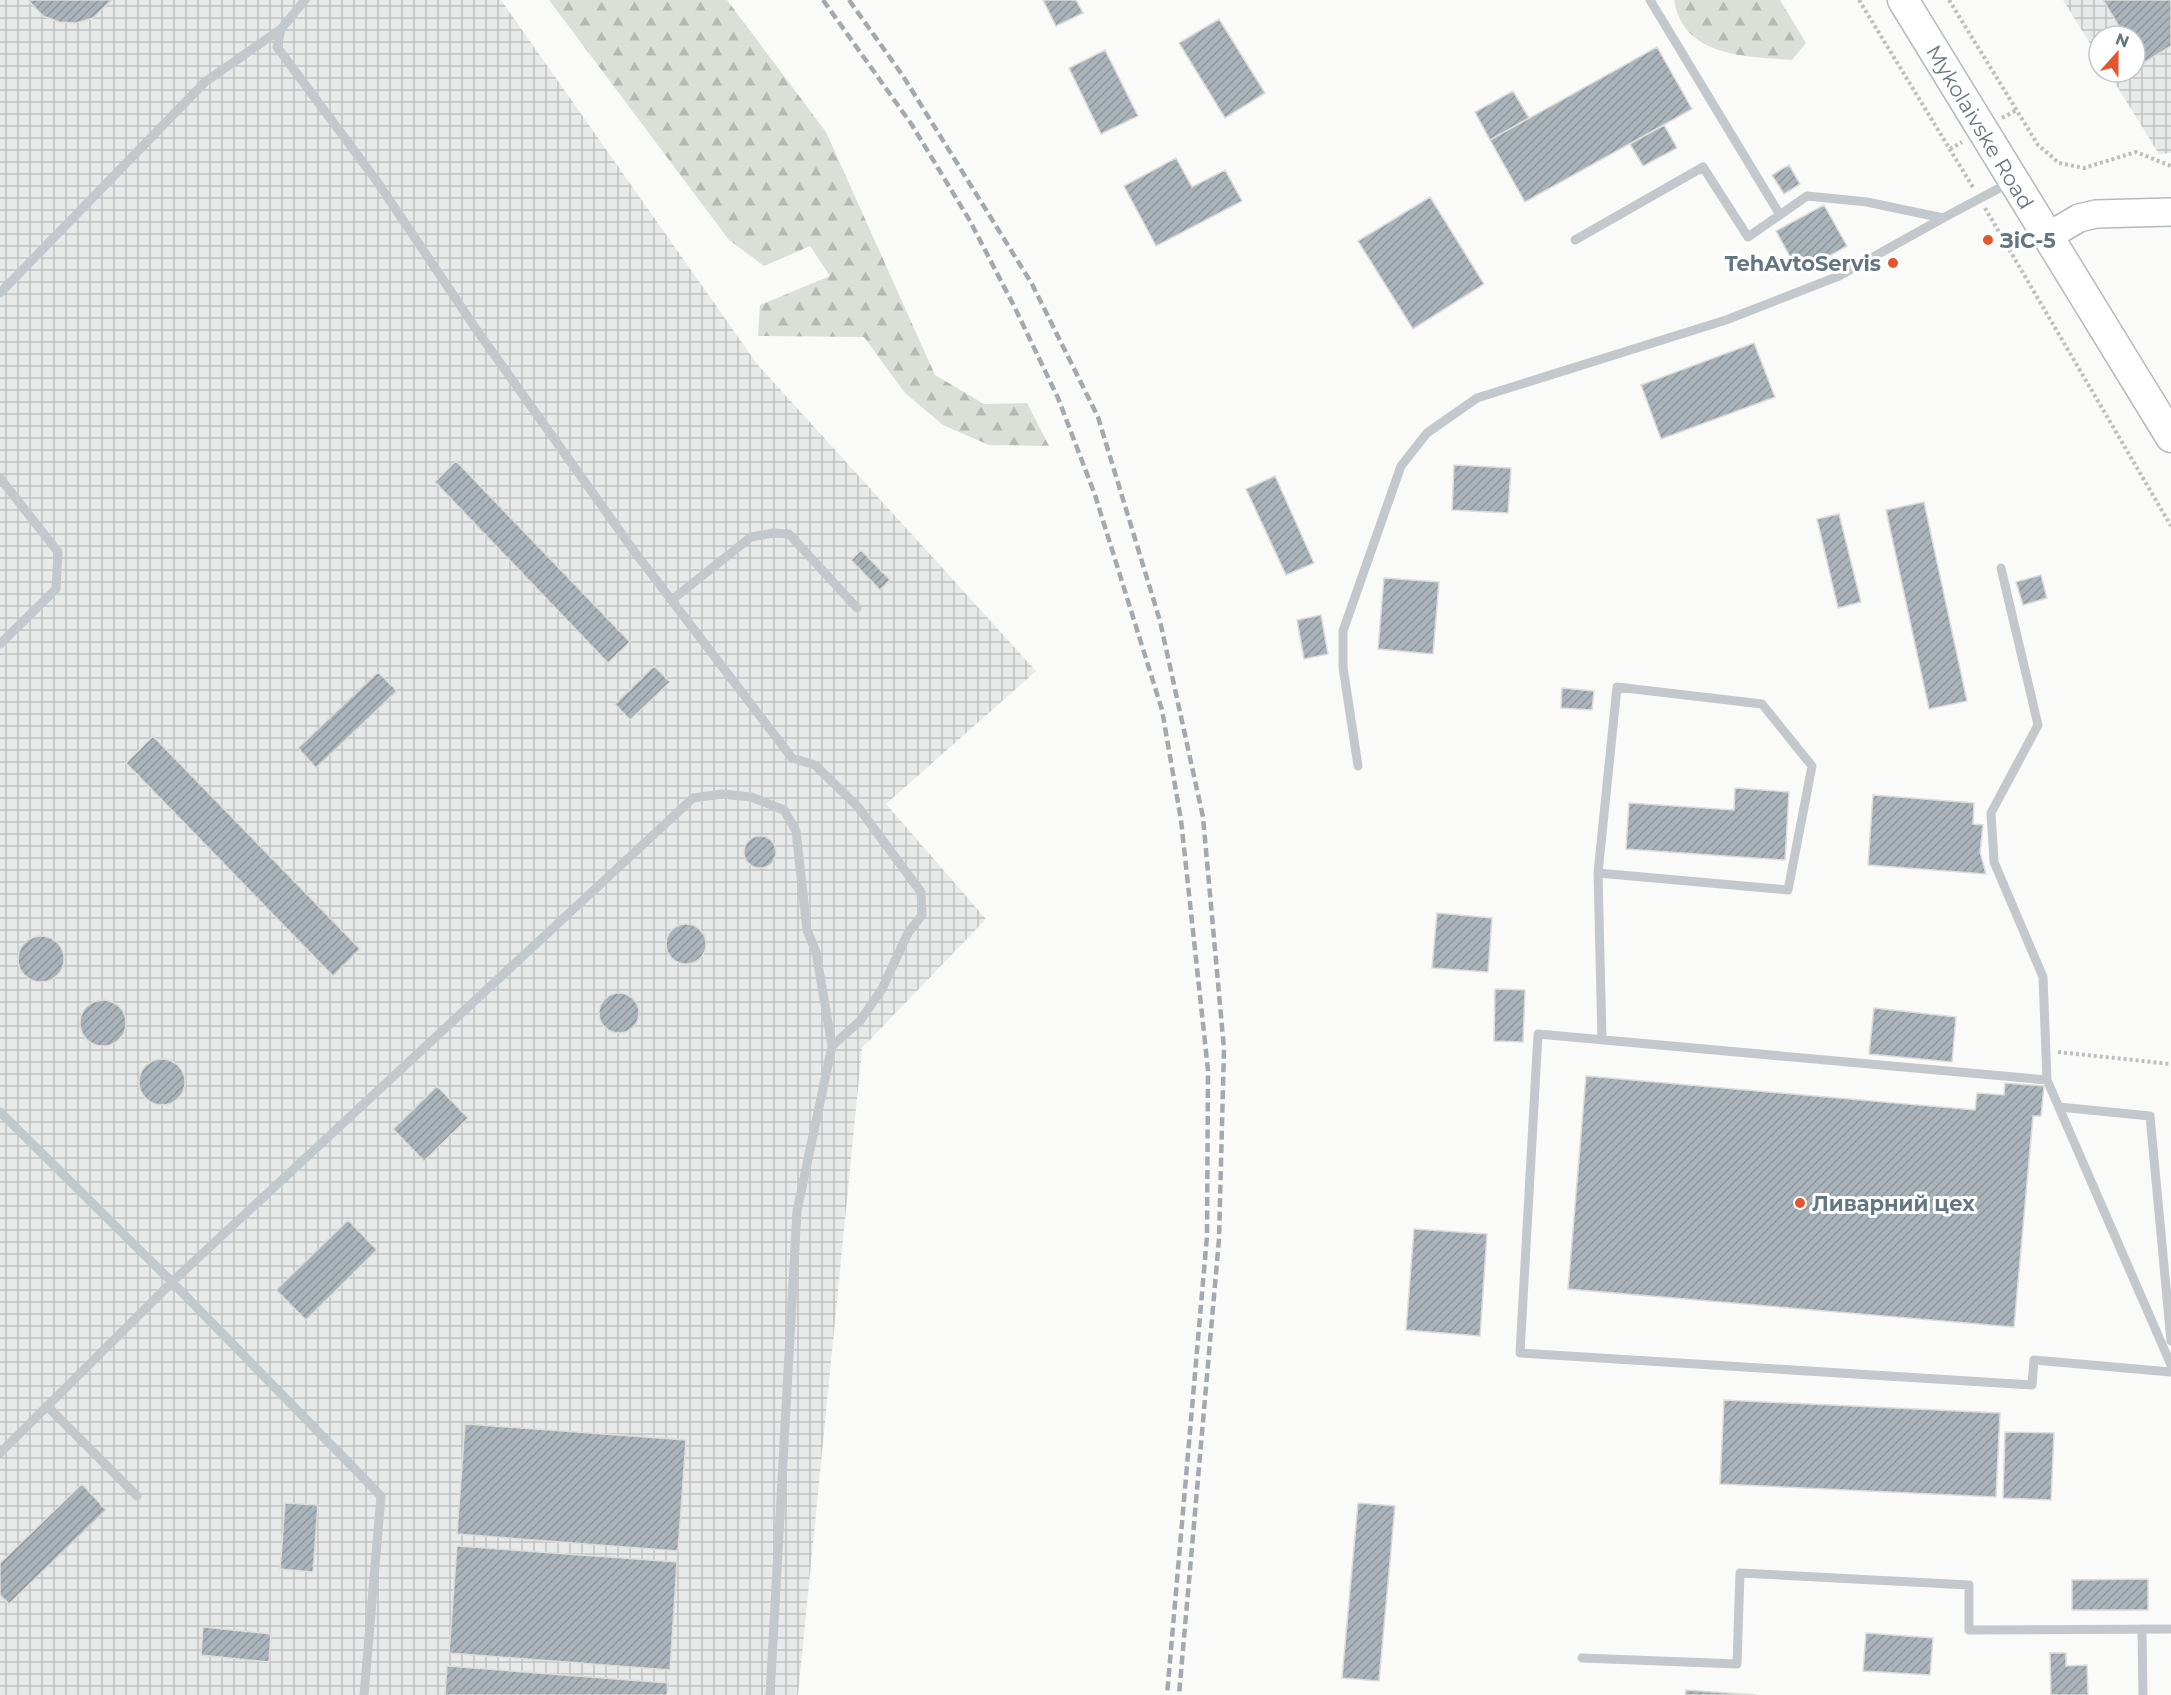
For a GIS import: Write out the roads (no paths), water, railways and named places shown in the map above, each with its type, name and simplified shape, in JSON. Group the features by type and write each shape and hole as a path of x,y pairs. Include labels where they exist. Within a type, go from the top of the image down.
{"main road":[{"name":"Mykolaivske Road","path":"1904,0 2171,437"}],"street":[{"path":"2047,237 2079,218 2096,214 2171,212"}],"lane":[{"path":"0,293 205,82 281,29 305,0"},
{"path":"1650,0 1780,215"},
{"path":"281,29 277,47 376,180 476,329 634,551 673,599 792,758 815,765 858,807 921,892 922,915 908,933 882,989 860,1021 832,1046"},
{"path":"1575,240 1703,166 1748,237 1807,196 1867,202 1943,218"},
{"path":"1358,766 1343,667 1343,630 1401,466 1427,433 1478,398 1726,320 1839,276 2013,181"},
{"path":"0,478 58,552 56,589 0,644"},
{"path":"673,599 751,537 773,532 789,534 857,608"},
{"path":"2001,568 2038,724 1991,813 1994,862 2043,977 2047,1080 2171,1365"},
{"path":"1598,873 1788,890 1812,766 1762,704 1617,687 1598,873 1602,1040"},
{"path":"0,1453 172,1282 693,798 722,794 751,797 784,810 796,831 807,930 816,952 832,1046 797,1211 770,1695"},
{"path":"2047,1080 1538,1034 1520,1353 2032,1385 2034,1360 2171,1372"},
{"path":"2059,1107 2150,1116 2171,1341"},
{"path":"0,1112 172,1282 381,1496 364,1695"},
{"path":"47,1406 137,1496"},
{"path":"1582,1658 1737,1664 1740,1573 1969,1585 1969,1630 2171,1629"},
{"path":"2142,1629 2143,1695"}],"railway":[{"path":"823,0 912,125 970,221 1058,398 1095,495 1162,710 1181,820 1208,1070 1207,1236 1167,1695"},
{"path":"849,0 903,76 1032,284 1098,417 1160,621 1203,817 1224,1049 1219,1239 1179,1695"}],"place":[{"name":"ЗіС-5","path":"1988,240"},
{"name":"TehAvtoServis","path":"1893,263"},
{"name":"Ливарний цех","path":"1800,1203"}]}
